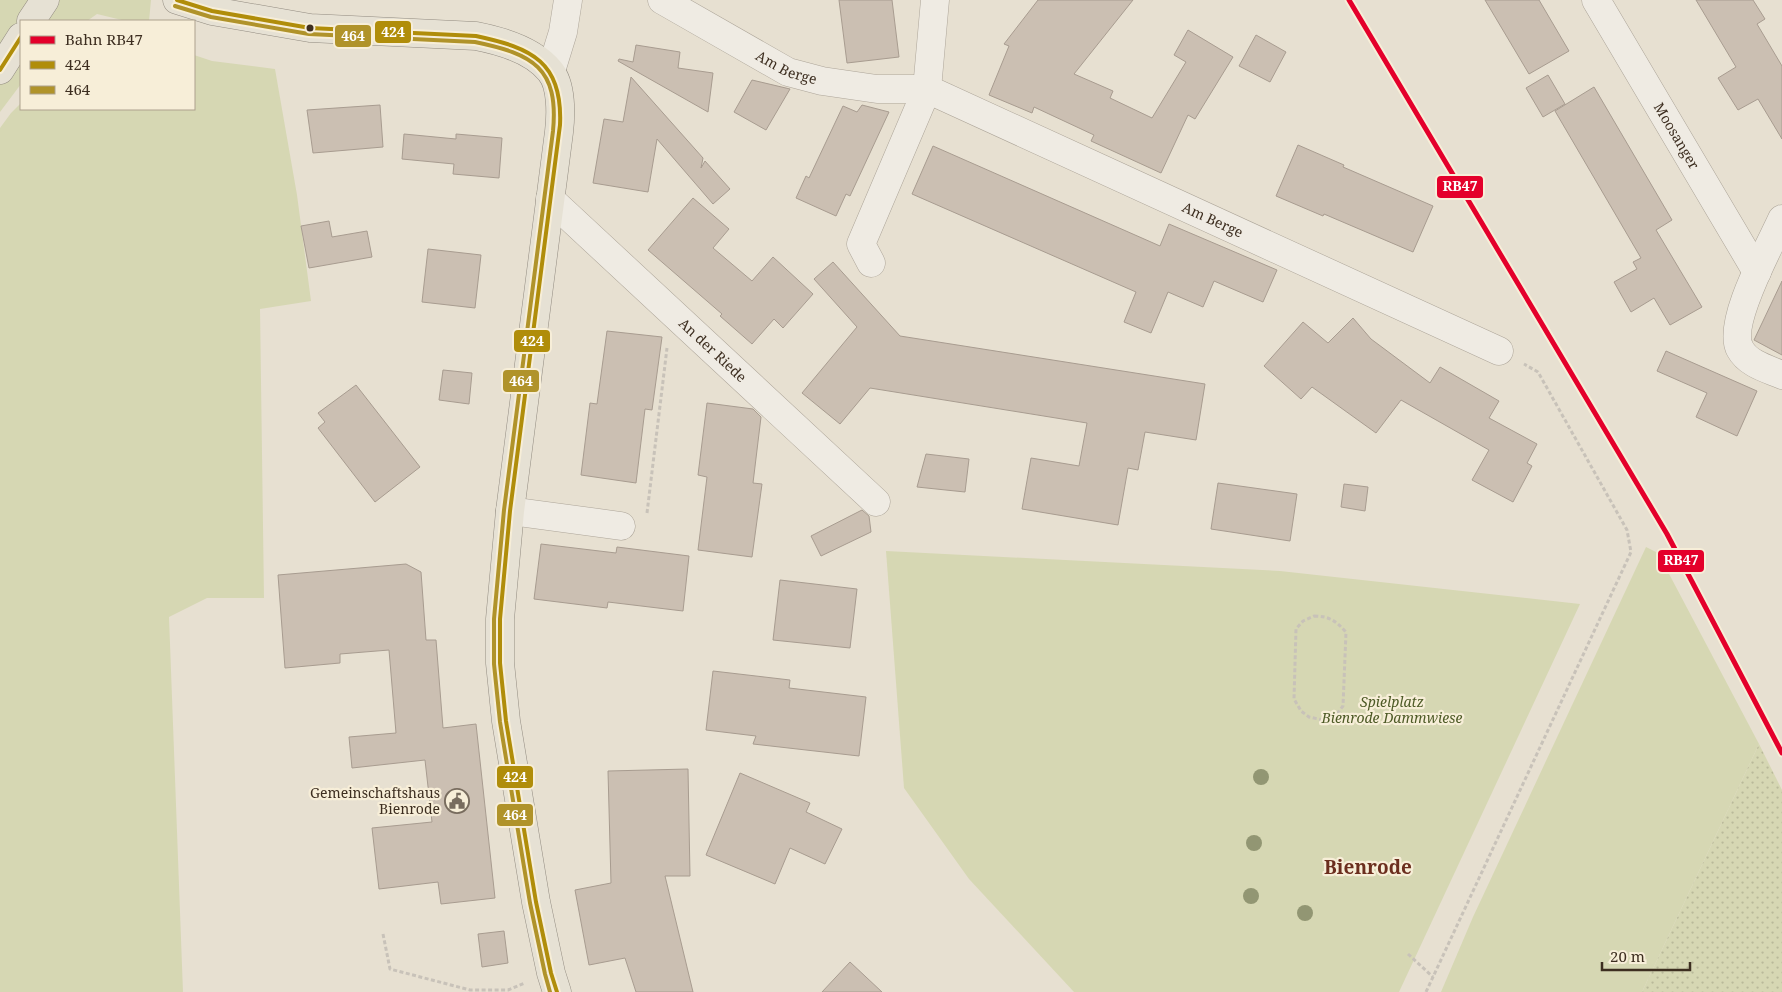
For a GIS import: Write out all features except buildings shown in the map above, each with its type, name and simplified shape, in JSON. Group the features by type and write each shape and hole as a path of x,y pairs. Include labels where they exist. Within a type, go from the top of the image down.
{"main road":[{"path":"32,20 45,0"},
{"path":"177,0 212,11 310,28 476,36 492,39 523,51 538,60 551,72 557,86 561,115 510,511 500,619 501,682 506,721 534,893 554,982"},
{"path":"0,70 20,39"}],"street":[{"path":"551,72 563,32 568,0"},
{"name":"Am Berge","path":"662,0 788,72 822,81 877,89 927,89 1499,351"},
{"path":"871,264 860,244 927,89 935,0"},
{"name":"Moosanger","path":"1596,0 1757,272"},
{"name":"An der Riede","path":"550,199 876,502"},
{"path":"1782,219 1741,309 1737,330 1740,348 1749,360 1782,375"},
{"path":"510,511 633,522"}],"path":[{"path":"633,522 671,312"},
{"path":"1426,992 1631,552 1627,530 1538,372 1499,351"},
{"path":"1325,616 1336,622 1346,632 1343,706 1336,715 1323,720 1309,718 1301,711 1294,700 1296,629 1308,618 1325,616"},
{"path":"383,934 390,969 470,990 508,990 554,982"},
{"path":"1408,954 1433,978"}],"green space":[{"path":"0,0 151,0 149,20 122,20 97,14 88,20 20,20 20,85 0,112"},
{"path":"195,55 212,61 275,69 297,195 311,301 260,309 264,598 207,598 169,617 183,992 0,992 0,128 20,104 20,110 195,110"},
{"path":"1646,547 1658,553 1759,744 1642,992 1441,992 1473,917"},
{"name":"Spielplatz Bienrode Dammwiese","path":"886,551 1280,571 1580,604 1399,992 1074,992 969,879 904,788"},
{"path":"1759,744 1782,790 1782,992 1642,992"}],"rail line":[{"name":"RB47","path":"1349,0 1667,534 1782,753"}],"transit line":[{"name":"424","path":"177,0 212,11 310,28 476,36 513,46 528,53 540,61 550,72 556,86 560,104 560,125 510,511 500,619 500,663 506,721 536,902 551,973 557,992"},
{"name":"464","path":"175,6 211,17 309,34 475,42 512,52 527,59 538,67 546,78 552,92 554,110 553,131 504,510 494,619 494,664 500,722 530,903 550,992"},
{"name":"424","path":"0,70 20,39"}],"place":[{"name":"Gemeinschaftshaus Bienrode","path":"457,801"}],"district":[{"name":"Bienrode","path":"1368,867"}]}
